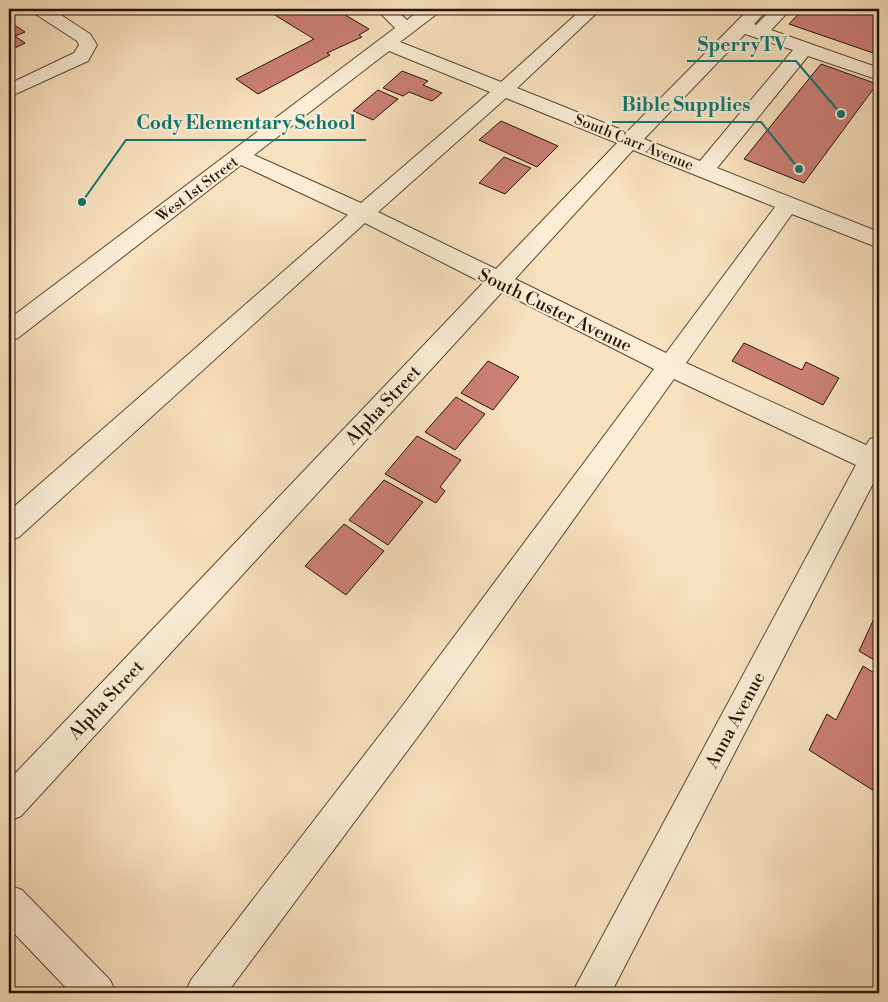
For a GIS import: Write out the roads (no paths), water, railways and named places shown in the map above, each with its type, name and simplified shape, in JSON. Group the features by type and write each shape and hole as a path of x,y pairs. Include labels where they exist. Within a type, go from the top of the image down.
{"street":[{"path":"9,91 81,57 88,45 84,38 40,9"},
{"path":"385,9 406,30"},
{"name":"West 1st Street","path":"9,332 432,9"},
{"path":"9,528 504,90 592,9"},
{"name":"Alpha Street","path":"9,804 630,141 753,22 782,9"},
{"path":"753,22 805,48 879,74"},
{"name":"South Carr Avenue","path":"388,44 879,240"},
{"path":"704,170 805,48"},
{"name":"South Custer Avenue","path":"240,157 363,213 498,282 670,366 876,454"},
{"path":"204,993 414,716 788,204"},
{"name":"Anna Avenue","path":"591,993 876,454"},
{"path":"9,903 97,993"}],"place":[{"name":"SperryTV","path":"841,114"},
{"name":"Bible Supplies","path":"799,169"},
{"name":"Cody Elementary School","path":"82,202"}]}
